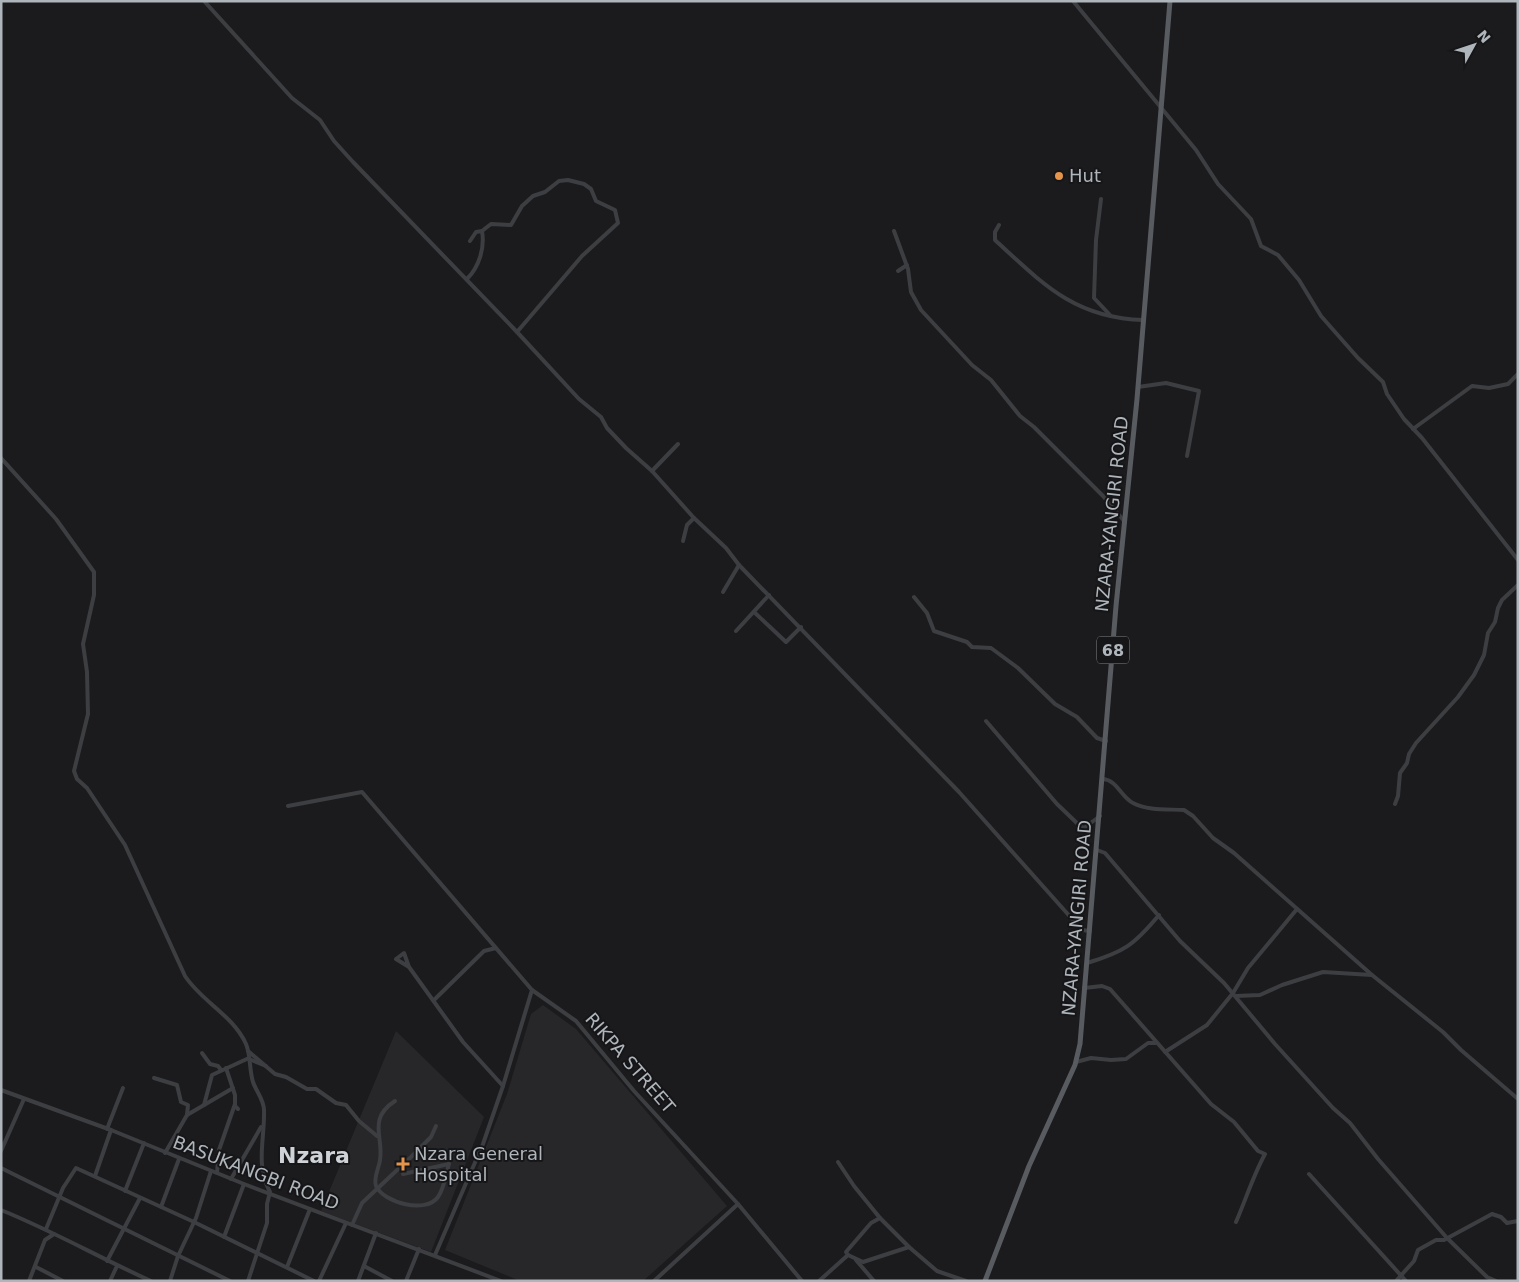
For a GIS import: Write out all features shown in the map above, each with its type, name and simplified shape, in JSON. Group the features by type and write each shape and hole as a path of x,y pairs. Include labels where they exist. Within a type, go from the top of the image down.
{"main road":[{"name":"NZARA-YANGIRI ROAD","path":"985,1281 1029,1166 1076,1062 1080,1044 1170,1"}],"street":[{"path":"204,1 259,64 292,98 320,120 334,141 353,162 579,399 601,417 626,448 652,471 694,518 726,548 739,566 801,627 959,792 1082,930 1090,931"},
{"path":"1073,1 1196,150 1218,184 1251,220 1261,246 1278,255 1299,280 1321,316 1358,358 1383,382 1387,394 1413,429 1518,560"},
{"path":"470,241 476,232 482,231 491,224 511,225 522,206 533,196 545,192 559,181 568,180 584,184 591,189 596,201 616,210 618,223 582,256 517,332"},
{"path":"1101,199 1096,240 1094,298 1110,315"},
{"path":"999,225 995,232 995,240 1045,286 1070,303 1095,313 1143,320"},
{"path":"467,280 483,251 482,231"},
{"path":"894,232 907,266 912,292 921,310 972,365 992,380 1020,416 1034,427 1106,499 1125,522"},
{"path":"898,271 907,266"},
{"path":"1413,429 1472,386 1489,388 1508,384 1518,374"},
{"path":"1138,387 1166,383 1199,391 1187,456"},
{"path":"652,471 678,444"},
{"path":"1,458 56,519 94,572 94,595 83,644 87,672 88,714 74,771 77,779 87,788 125,845 185,976 198,993 225,1016 243,1039 248,1051 253,1083 264,1109 262,1125 262,1177 270,1192 267,1204 267,1224 248,1281"},
{"path":"683,541 687,525 694,518"},
{"path":"723,592 739,566"},
{"path":"1395,804 1398,796 1400,773 1407,763 1409,754 1416,743 1458,697 1474,675 1484,655 1488,633 1495,622 1498,608 1502,600 1518,585"},
{"path":"736,631 769,595"},
{"path":"914,597 927,613 934,631 967,642 972,647 991,648 1018,668 1055,704 1077,717 1097,738 1106,741"},
{"path":"754,612 786,642 801,627"},
{"path":"986,721 1058,804 1080,826 1084,828 1100,816"},
{"path":"1102,779 1112,782 1133,804 1154,808 1184,810 1190,813 1213,838 1234,853 1372,975 1443,1032 1518,1099"},
{"name":"RIKPA STREET","path":"288,806 362,792 532,990 576,1021 634,1091 738,1204 802,1281"},
{"path":"1097,850 1108,856 1180,941 1235,994 1275,1044 1333,1108 1350,1123 1378,1159 1448,1238 1487,1277 1496,1281"},
{"path":"1165,1052 1207,1026 1235,994 1248,968 1297,909"},
{"path":"1087,963 1118,953 1129,946 1140,938 1159,915"},
{"path":"434,1000 484,952 496,948"},
{"path":"410,967 463,1042 503,1086"},
{"path":"1235,994 1260,995 1282,985 1323,972 1372,975"},
{"path":"1084,988 1102,986 1110,989 1211,1104 1234,1122 1258,1151 1265,1154 1255,1171 1253,1183 1236,1222"},
{"path":"435,1255 483,1144 532,990"},
{"path":"1076,1062 1091,1058 1126,1059 1153,1037"},
{"path":"1148,1043 1157,1043"},
{"path":"248,1051 269,1066 275,1074 286,1076 307,1090 316,1089 336,1103 346,1105 359,1121 378,1136"},
{"path":"202,1053 210,1064 218,1066 221,1070"},
{"path":"204,1106 212,1075 249,1058 269,1066"},
{"path":"217,1173 219,1150 234,1104 233,1088 226,1068"},
{"path":"154,1078 177,1085 181,1102 188,1105 187,1115 165,1153"},
{"path":"96,1176 123,1088"},
{"path":"187,1115 233,1088"},
{"name":"BASUKANGBI ROAD","path":"1,1090 109,1129 230,1179 270,1192 346,1223 501,1281"},
{"path":"1,1151 24,1098"},
{"path":"395,1100 388,1105 380,1120 378,1136 381,1158 375,1182 377,1188 386,1196 408,1204 429,1204 438,1197 449,1164 403,1174"},
{"path":"234,1104 238,1110"},
{"path":"230,1179 262,1125"},
{"path":"352,1225 362,1203 431,1137 436,1126"},
{"path":"125,1190 144,1143"},
{"path":"161,1207 180,1159"},
{"path":"838,1162 854,1186 880,1218 909,1247 937,1271 966,1281"},
{"path":"1,1168 230,1281"},
{"path":"46,1229 59,1198 75,1169 96,1176 314,1281"},
{"path":"170,1281 178,1256 194,1222 210,1171"},
{"path":"1309,1174 1406,1281"},
{"path":"224,1237 244,1184"},
{"path":"107,1261 140,1198"},
{"path":"654,1281 738,1204"},
{"path":"287,1267 310,1209"},
{"path":"1,1210 40,1226 117,1266 151,1281"},
{"path":"1396,1281 1414,1261 1418,1250 1436,1240 1448,1238 1492,1214 1500,1217 1507,1224 1518,1221"},
{"path":"848,1255 846,1252 871,1223 880,1218"},
{"path":"40,1226 49,1222"},
{"path":"319,1281 346,1223"},
{"path":"358,1281 376,1233"},
{"path":"29,1281 45,1240 54,1234"},
{"path":"848,1255 863,1262 909,1247"},
{"path":"406,1281 419,1249"},
{"path":"819,1281 848,1255"},
{"path":"856,1260 874,1281"},
{"path":"110,1281 117,1266"},
{"path":"364,1266 392,1281"},
{"path":"36,1267 63,1281"}],"shaded area":[{"path":"543,1005 576,1029 727,1206 643,1281 520,1281 445,1250 507,1094 531,1014"},
{"name":"Nzara General Hospital","path":"396,1031 484,1117 431,1252 321,1211"}],"place":[{"name":"Hut","path":"1059,176"},
{"name":"Nzara General Hospital","path":"403,1164"}],"district":[{"name":"Nzara","path":"314,1155"}]}
